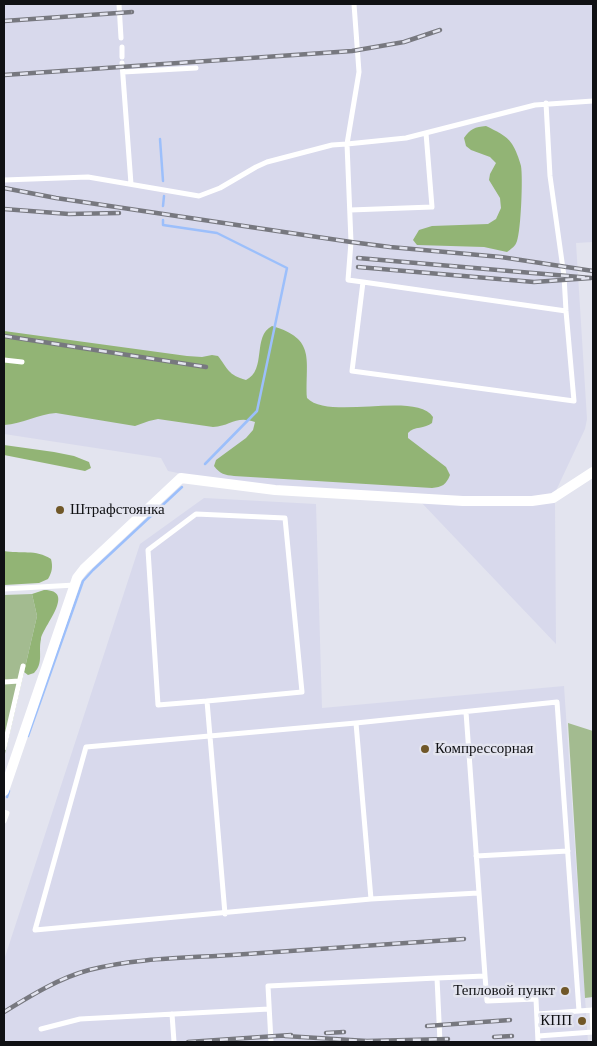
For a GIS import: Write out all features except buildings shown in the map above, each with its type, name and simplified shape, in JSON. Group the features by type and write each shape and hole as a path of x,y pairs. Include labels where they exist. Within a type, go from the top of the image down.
{"street":[{"path":"4,791 75,585 84,569 181,478 275,490 463,500 532,501 553,498 593,472"}],"lane":[{"path":"119,4 121,38"},
{"path":"354,4 358,72 347,144 352,242 348,280 566,311"},
{"path":"122,47 131,184"},
{"path":"123,72 196,68"},
{"path":"4,180 88,177 199,196 220,188 267,162 332,145 390,140 426,133 546,103 593,100"},
{"path":"363,282 352,371 574,401 564,276 550,176 546,103"},
{"path":"350,210 432,207 426,133"},
{"path":"4,360 22,362"},
{"path":"196,514 285,518 302,692 207,701 158,705 148,550 196,514"},
{"path":"4,589 75,585"},
{"path":"4,748 23,666"},
{"path":"4,682 19,681"},
{"path":"207,701 224,914"},
{"path":"478,893 371,899 35,930 86,747 356,723 557,702 579,1011"},
{"path":"466,712 487,1002 536,999 538,1039 593,1032 593,1010 537,1014"},
{"path":"356,723 371,899"},
{"path":"4,812 7,812 4,821"},
{"path":"476,856 568,851"},
{"path":"271,1042 268,986 485,976"},
{"path":"437,978 440,1042"},
{"path":"41,1029 80,1019 269,1009"},
{"path":"172,1014 174,1042"}],"shaded area":[{"path":"4,4 593,4 593,242 576,243 587,419 585,429 553,497 473,499 222,482 168,471 161,458 4,434"},
{"path":"204,498 316,504 322,708 564,686 588,1042 4,1042 4,960 140,544"},
{"path":"419,500 491,504 555,503 556,644"}],"green space":[{"path":"486,126 510,141 521,166 521,216 515,245 507,252 484,247 417,245 413,240 419,230 432,226 488,224 496,219 501,208 500,198 489,180 496,163 490,157 471,150 466,146 464,138 473,129"},
{"path":"272,326 296,337 302,344 307,362 307,398 318,404 334,407 409,406 424,410 433,417 432,423 410,431 408,438 446,467 450,475 447,481 441,486 432,488 223,474 214,466 216,460 246,438 253,430 255,422 248,420 238,420 213,427 158,419 135,426 56,413 4,425 4,331 187,356 218,356 232,374 246,380 256,369 262,337"},
{"path":"4,445 74,456 89,462 91,468 85,471 4,455"},
{"path":"4,551 40,554 51,559 52,569 48,579 39,583 4,585"},
{"path":"44,590 53,592 58,596 58,602 56,610 41,639 39,665 34,673 28,675 24,672 37,616 32,594"},
{"path":"32,594 37,616 4,758 4,595"},
{"path":"568,723 593,731 593,997 585,998"}],"waterway":[{"path":"160,139 163,181"},
{"path":"163,206 164,196"},
{"path":"163,220 163,225 217,233 287,268 257,411 205,464"},
{"path":"28,736 83,581 182,487"},
{"path":"7,797 9,791"}],"railway":[{"path":"4,21 132,12"},
{"path":"4,75 352,51 404,42 440,30"},
{"path":"4,188 56,198 351,242 501,257 593,271"},
{"path":"4,209 69,214 119,213"},
{"path":"358,258 591,278 534,282 358,267"},
{"path":"4,336 206,367"},
{"path":"4,1012 34,994 78,973 124,963 464,939"},
{"path":"427,1026 510,1020"},
{"path":"326,1033 344,1032"},
{"path":"188,1042 291,1035"},
{"path":"285,1036 367,1041 448,1039"},
{"path":"494,1037 512,1036"}],"place":[{"name":"Штрафстоянка","path":"60,510"},
{"name":"Компрессорная","path":"425,749"},
{"name":"Тепловой пункт","path":"565,991"},
{"name":"КПП","path":"582,1021"}]}
